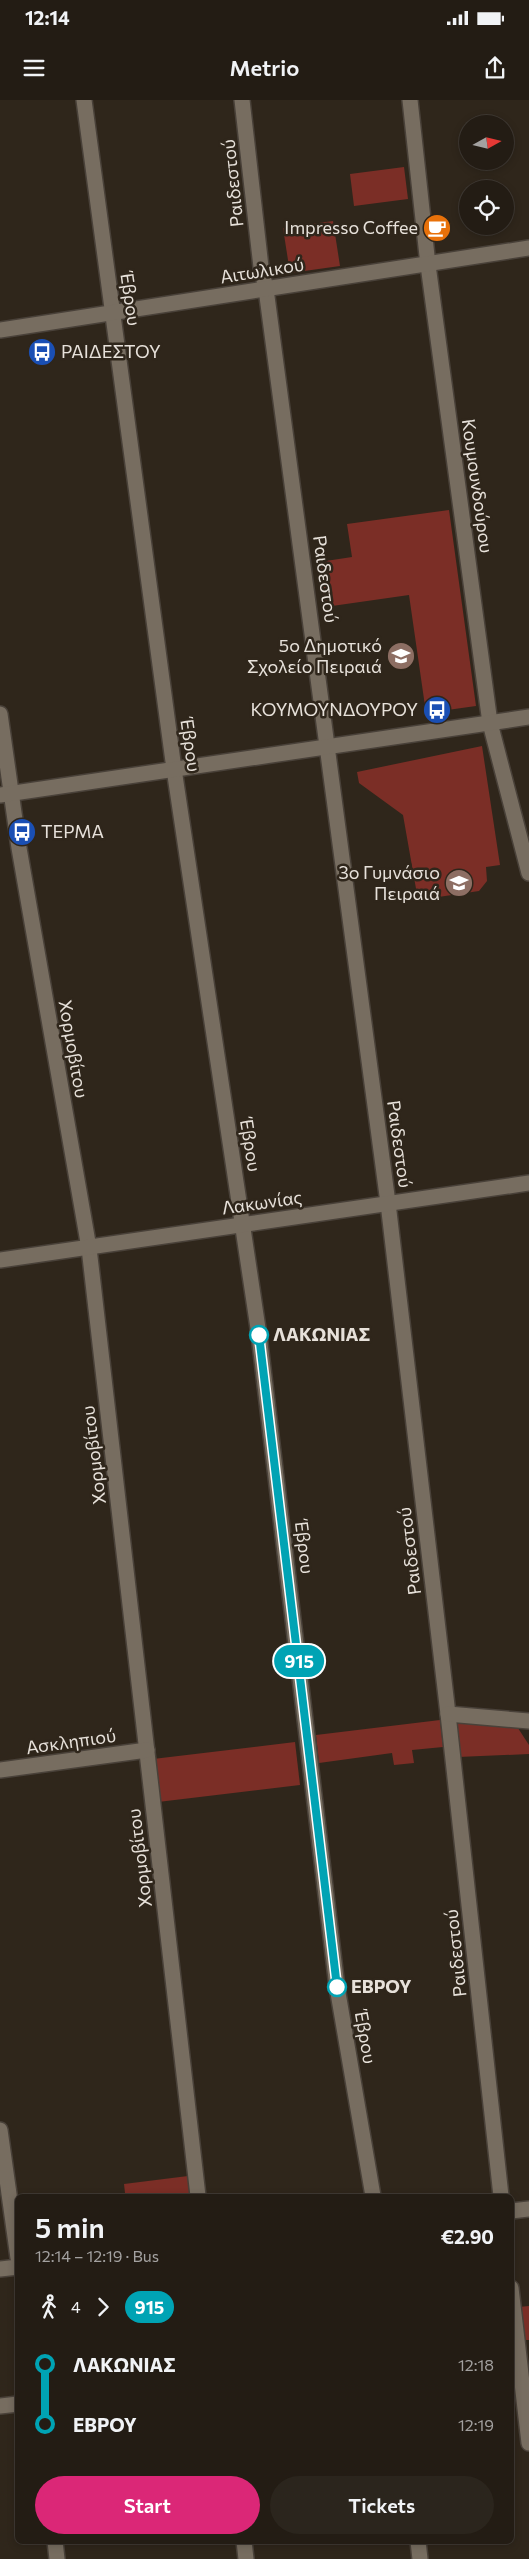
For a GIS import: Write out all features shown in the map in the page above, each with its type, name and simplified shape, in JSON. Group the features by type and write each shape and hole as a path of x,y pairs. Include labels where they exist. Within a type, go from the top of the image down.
{"street":[{"name":"Έβρου","path":"84,100 174,770 263,1364 337,1987 373,2194"},
{"name":"Ραιδεστού","path":"242,100 261,267 266,289 388,1203 448,1714 501,2194"},
{"name":"Κουμουνδούρου","path":"410,100 428,265 490,722 529,872"},
{"name":"Αιτωλικού","path":"0,330 529,248"},
{"name":"Χορμοβίτου","path":"0,714 6,795 89,1248 198,2194"},
{"path":"6,795 529,717"},
{"name":"Λακωνίας","path":"0,1260 529,1183"},
{"path":"448,1714 528,1722"},
{"name":"Ασκληπιού","path":"0,1770 147,1750"},
{"path":"0,2130 15,2238"},
{"path":"514,2211 529,2209"},
{"path":"0,2268 15,2267"},
{"path":"514,2309 529,2443"},
{"path":"0,2406 15,2404"},
{"path":"55,2544 57,2559"},
{"path":"244,2544 246,2559"},
{"path":"418,2544 420,2559"}],"building":[{"path":"404,167 408,199 354,206 350,174"},
{"path":"333,221 340,266 290,273 283,228"},
{"name":"5ο Δημοτικό Σχολείο Πειραιά","path":"449,510 476,706 426,713 409,595 325,607 319,562 352,557 347,524"},
{"path":"482,746 500,865 486,867 487,881 479,891 418,900 403,815 359,783 357,772"},
{"path":"440,1720 443,1747 412,1750 414,1763 394,1765 392,1753 319,1763 316,1735"},
{"path":"455,1723 516,1725 529,1745 529,1754 458,1757"},
{"path":"295,1742 300,1785 158,1802 153,1759"},
{"path":"188,2176 190,2194 120,2194 125,2193 124,2184"},
{"path":"529,2306 529,2340 523,2340 519,2307"}],"bus line":[{"name":"915","path":"259,1335 337,1987"}],"place":[{"name":"Impresso Coffee","path":"437,228"},
{"name":"ΡΑΙΔΕΣΤΟΥ","path":"42,352"},
{"name":"5ο Δημοτικό Σχολείο Πειραιά","path":"401,656"},
{"name":"ΚΟΥΜΟΥΝΔΟΥΡΟΥ","path":"437,710"},
{"name":"ΤΕΡΜΑ","path":"22,832"},
{"name":"3ο Γυμνάσιο Πειραιά","path":"459,883"},
{"name":"ΛΑΚΩΝΙΑΣ","path":"259,1335"},
{"name":"ΕΒΡΟΥ","path":"337,1987"}]}
